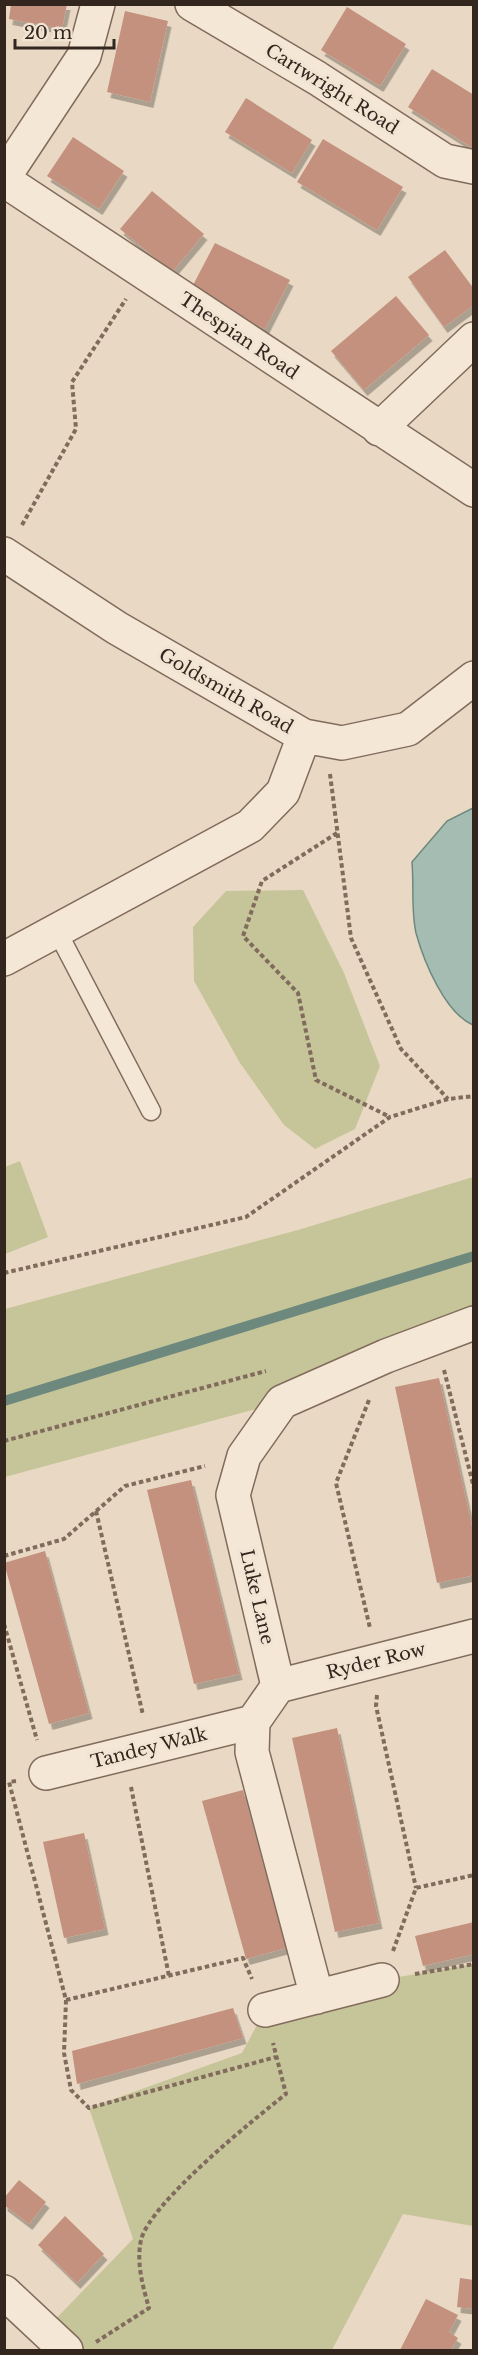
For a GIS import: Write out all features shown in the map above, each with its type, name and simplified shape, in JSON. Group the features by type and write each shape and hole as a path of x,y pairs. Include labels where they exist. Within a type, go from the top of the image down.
{"street":[{"path":"4,179 84,56 98,4"},
{"name":"Cartwright Road","path":"192,4 317,78 446,161 474,167"},
{"name":"Thespian Road","path":"4,179 474,490"},
{"path":"379,429 474,339"},
{"name":"Goldsmith Road","path":"4,959 250,826 283,792 304,736 117,628 5,554"},
{"path":"304,736 342,743 408,729 474,678"},
{"name":"Luke Lane","path":"278,1686 233,1495 244,1456 282,1402 386,1356 474,1323"},
{"name":"Ryder Row","path":"278,1686 474,1636"},
{"path":"278,1686 253,1722 252,1752 317,1997"},
{"name":"Tandey Walk","path":"45,1773 253,1722"},
{"path":"265,2010 382,1980"},
{"path":"4,2292 79,2348"}],"lane":[{"path":"57,931 151,1111"}],"path":[{"path":"5,554 76,429 72,382 143,273"},
{"path":"342,743 330,774 351,938 401,1048 448,1099"},
{"path":"338,833 262,881 243,936 298,993 316,1080 390,1117"},
{"path":"4,1273 246,1217 390,1117 448,1099 474,1096"},
{"path":"436,1337 474,1488"},
{"path":"382,1980 416,1888 376,1706 378,1660 336,1483 386,1356"},
{"path":"4,1441 268,1370"},
{"path":"4,1556 64,1539 125,1486 244,1456"},
{"path":"96,1511 138,1750 168,1976"},
{"path":"4,1624 45,1773 9,1782 66,2000 64,2053 71,2090 89,2108 276,2056"},
{"path":"416,1888 474,1875"},
{"path":"66,2000 243,1958 265,2010 286,2094 237,2134 163,2205 141,2239 140,2275 149,2308 79,2348"},
{"path":"382,1980 474,1964"}],"shaded area":[{"path":"473,808 473,1025 453,1010 424,958 414,925 412,862 447,821"},
{"path":"303,890 344,973 380,1066 355,1129 315,1149 284,1125 240,1063 194,981 193,927 226,891"},
{"path":"20,1161 48,1237 5,1254 5,1167"},
{"path":"473,1177 473,1323 282,1402 5,1477 5,1309 298,1230"},
{"path":"473,1964 473,2226 403,2214 332,2350 66,2350 45,2330 133,2239 89,2108 242,2053 265,2010 382,1980"}],"building":[{"path":"11,4 67,4 62,29 9,19"},
{"path":"347,7 406,44 380,86 321,50"},
{"path":"125,11 168,21 150,102 107,92"},
{"path":"432,69 474,95 474,149 408,107"},
{"path":"246,98 312,140 292,173 225,132"},
{"path":"73,137 124,171 99,209 47,176"},
{"path":"323,139 403,187 377,230 297,182"},
{"path":"152,191 204,234 172,272 120,229"},
{"path":"215,243 290,280 265,329 190,291"},
{"path":"445,250 474,289 474,305 444,327 408,277"},
{"path":"396,296 429,335 364,390 331,351"},
{"path":"439,1378 474,1535 474,1575 437,1583 395,1387"},
{"path":"191,1480 239,1674 194,1684 147,1490"},
{"path":"45,1551 89,1713 49,1724 4,1563"},
{"path":"337,1728 379,1923 335,1932 292,1738"},
{"path":"243,1790 286,1948 246,1959 202,1801"},
{"path":"84,1833 105,1929 64,1938 43,1842"},
{"path":"474,1922 474,1954 423,1966 415,1936"},
{"path":"233,2008 243,2038 77,2084 72,2051"},
{"path":"19,2180 46,2202 29,2224 4,2205 4,2198"},
{"path":"65,2216 104,2254 77,2283 38,2245"},
{"path":"460,2278 474,2280 474,2309 457,2307"},
{"path":"426,2299 458,2315 449,2332 458,2338 451,2350 400,2350"}],"waterway":[{"path":"4,1401 474,1256"}]}
